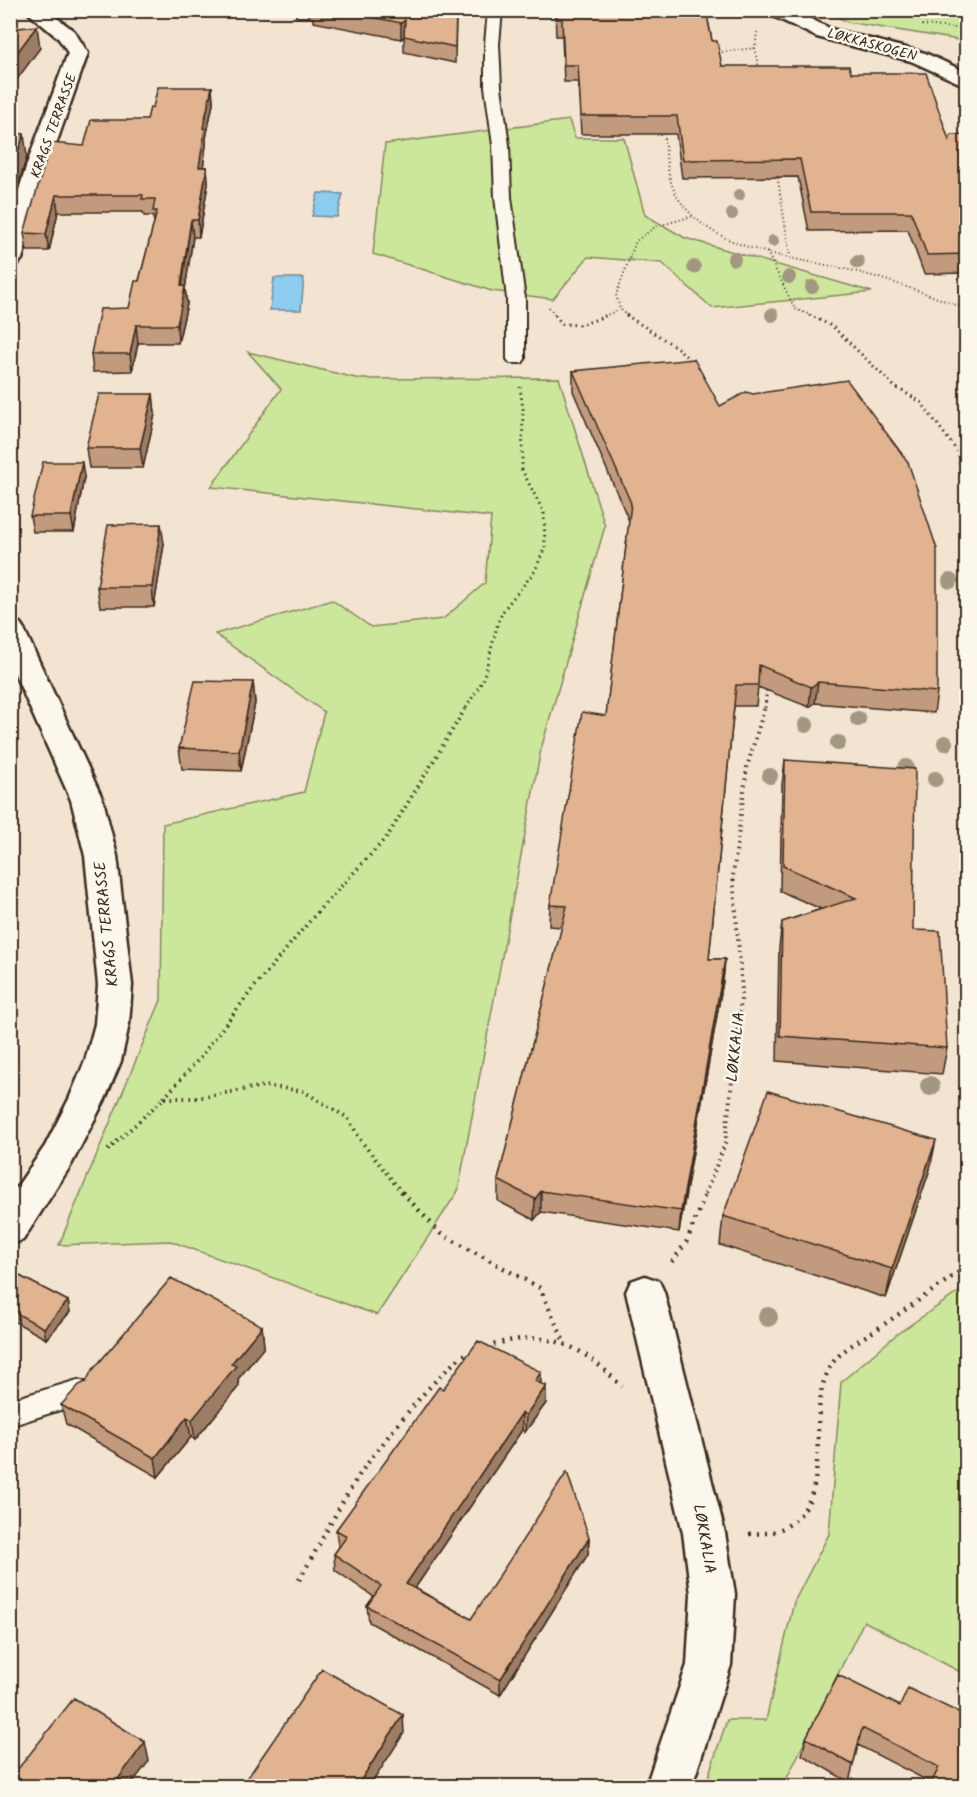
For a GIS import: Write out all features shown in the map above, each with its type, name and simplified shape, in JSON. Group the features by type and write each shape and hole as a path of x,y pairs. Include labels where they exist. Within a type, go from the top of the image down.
{"street":[{"name":"KRAGS TERRASSE","path":"10,259 38,164 78,53 67,35 34,10"},
{"name":"LØKKASKOGEN","path":"778,12 824,33 918,57 966,80"},
{"name":"KRAGS TERRASSE","path":"10,630 45,702 87,800 102,867 115,985 112,1024 103,1061 58,1155 16,1222"},
{"name":"LØKKALIA","path":"645,1292 704,1533 713,1594 709,1665 669,1786"}],"lane":[{"path":"495,10 492,44 493,87 501,145 503,197 516,299 516,359"},
{"path":"10,1413 78,1392"}],"path":[{"path":"759,71 755,48 758,28 778,12"},
{"path":"711,54 755,48"},
{"path":"664,130 669,180 680,201 693,216 725,238 746,247 895,283 966,309"},
{"path":"775,163 790,256"},
{"path":"693,216 650,229 636,241 616,295 620,309 636,323 679,349 693,364"},
{"path":"767,252 767,259 777,272 795,309 832,326 895,387 921,402 957,451 958,463 966,478"},
{"path":"516,299 539,302 552,309 562,324 581,325 620,309"},
{"path":"102,1156 164,1098 198,1060 251,991 319,910 387,837 483,680 499,619 535,571 545,547 544,513 522,470 523,409 516,359"},
{"path":"957,451 966,435"},
{"name":"LØKKALIA","path":"645,1292 668,1267 687,1241 725,1144 742,990 733,876 747,767 765,711 768,676"},
{"path":"164,1098 198,1098 264,1086 303,1091 327,1104 348,1118 361,1140 396,1186 441,1234 540,1288 564,1342 542,1338 501,1342 465,1353 432,1385 364,1469 299,1580"},
{"path":"704,1533 737,1535 777,1531 795,1520 807,1507 815,1490 819,1407 825,1375 831,1364 854,1344 966,1267"}],"green space":[{"path":"827,11 966,11 966,41 847,22"},
{"path":"569,120 575,138 624,138 645,215 685,238 872,292 712,308 662,263 588,257 553,299 492,291 373,254 385,144"},
{"path":"248,352 360,379 559,378 605,526 541,749 458,1191 377,1315 170,1241 59,1245 161,1000 163,824 304,792 324,712 215,634 332,600 371,627 443,619 485,583 491,517 211,487 281,389"},
{"path":"966,1287 966,1675 864,1621 783,1786 705,1786 727,1720 766,1720 794,1602 829,1534 841,1382 897,1334"}],"water":[{"path":"318,193 343,194 337,217 312,216"},
{"path":"274,278 304,278 301,310 270,310"}],"building":[{"path":"336,10 456,11 455,47 404,36 405,20 401,23"},
{"path":"556,10 706,10 712,41 717,41 722,66 849,66 851,73 926,73 949,140 951,135 966,135 966,254 927,255 911,212 811,212 800,159 683,160 677,116 581,116 578,65 564,65 562,19 557,19"},
{"path":"37,26 10,62 10,29"},
{"path":"158,87 212,87 203,128 205,129 199,167 207,167 198,220 191,220 181,285 185,287 177,325 136,325 130,354 91,354 100,309 129,308 135,281 139,281 157,211 153,211 155,199 142,199 143,195 56,195 46,234 24,233 51,143 84,146 91,120 147,120"},
{"path":"10,133 24,134 10,175"},
{"path":"694,359 720,406 746,392 753,394 847,380 908,462 937,549 937,692 818,682 811,687 759,665 758,685 736,685 709,959 725,959 681,1211 541,1191 535,1199 498,1180 567,906 550,905 582,712 606,716 631,503 573,371"},
{"path":"99,394 153,394 140,448 86,448"},
{"path":"43,462 82,462 71,516 30,516"},
{"path":"161,524 152,587 97,587 108,525"},
{"path":"195,681 253,682 239,751 179,748"},
{"path":"785,760 915,769 913,930 940,931 947,1048 780,1036 782,922 856,898 783,866"},
{"path":"768,1091 936,1140 892,1269 723,1216"},
{"path":"10,1271 68,1301 44,1328 10,1310"},
{"path":"171,1278 262,1326 231,1364 236,1366 192,1420 187,1417 155,1458 61,1405 79,1385 86,1382 91,1372"},
{"path":"478,1341 541,1372 535,1381 546,1386 526,1415 522,1413 406,1584 471,1619 567,1472 589,1538 500,1680 367,1606 381,1586 334,1554 347,1536 336,1530 439,1387 443,1389"},
{"path":"322,1669 403,1715 357,1786 242,1786"},
{"path":"838,1675 900,1706 908,1688 966,1716 966,1786 930,1786 939,1767 862,1728 853,1765 806,1738"},
{"path":"74,1698 145,1742 113,1786 10,1786 10,1779"}]}
